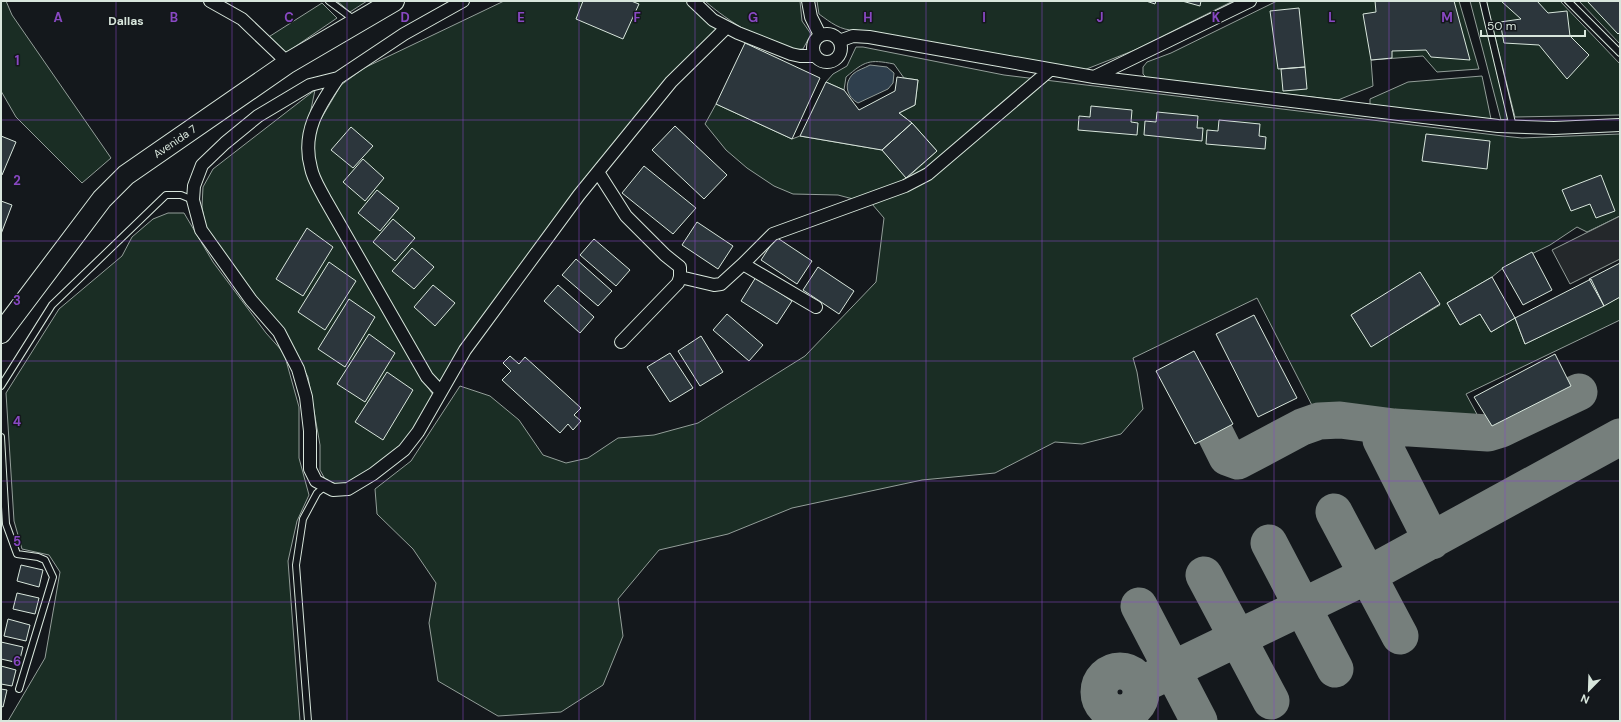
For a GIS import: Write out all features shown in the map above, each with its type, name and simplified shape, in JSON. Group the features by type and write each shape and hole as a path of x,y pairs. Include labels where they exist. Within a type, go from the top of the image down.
{"main road":[{"name":"Avenida 7","path":"1,333 102,199 126,175 288,64 394,1"}],"street":[{"path":"210,1 242,19 288,64"},
{"path":"463,1 404,34 338,78 310,86 258,116 225,143 202,165 194,186 193,200 201,230 251,300 279,332 298,369 306,397 310,431 310,469 316,481 324,487 332,490 348,489 373,474 404,450 418,432 440,391 465,350 500,301 598,172 671,82 726,28"},
{"path":"693,1 713,20 726,28 791,54 800,56 815,56 822,61 834,60 840,53 839,40 833,34 820,35 816,38 813,46 815,56"},
{"path":"808,1 811,18 820,35"},
{"path":"1094,77 1250,1"},
{"path":"839,40 853,36 869,37 1094,77 1491,126 1554,128 1620,126"},
{"path":"680,276 714,285 721,284 773,234 905,186 928,174 1050,70"},
{"path":"338,78 327,94 310,128 308,144 311,169 325,199 427,377 440,391"},
{"path":"598,172 626,216 665,255 680,267 678,283 621,342"},
{"path":"743,264 816,307"}],"lane":[{"path":"329,1 357,22"},
{"path":"1483,1 1513,127"},
{"path":"1568,1 1620,54"},
{"path":"1,386 52,305 166,195 181,195 193,200"},
{"path":"1,437 6,524 17,554 38,557 45,560 53,578 19,689"},
{"path":"308,721 296,565 303,519 317,493 324,487"}],"green space":[{"path":"1,1 6,1 12,15 111,158 82,183 16,117 1,91"},
{"path":"337,1 367,1 350,12"},
{"path":"504,1 687,1 720,29 661,85 578,188 440,383 430,374 328,199 316,168 312,146 315,129 341,85 364,68"},
{"path":"705,1 800,1 802,21 811,34 803,49 792,49 779,46 737,25"},
{"path":"817,1 1233,1 1135,50 1084,70 845,29 819,14"},
{"path":"1277,1 1459,1 1479,69 1437,72 1423,56 1371,60 1373,86 1338,100 1147,78 1143,74 1143,67 1147,62 1171,53"},
{"path":"1470,1 1480,1 1508,119 1501,120"},
{"path":"1486,1 1560,1 1620,64 1620,115 1515,117"},
{"path":"1579,1 1620,1 1620,44"},
{"path":"322,3 337,18 280,57 267,38"},
{"path":"856,47 863,47 1004,75 1503,136 1522,138 1620,134 1620,216 1587,232 1577,227 1550,245 1503,268 1492,277 1447,303 1460,325 1480,314 1491,332 1515,318 1525,344 1620,297 1620,320 1466,394 1485,429 1341,415 1318,417 1257,298 1133,358 1137,372 1143,409 1121,434 1082,444 1055,442 995,473 922,480 792,508 728,534 659,550 618,599 623,636 603,685 561,712 498,716 438,681 429,623 436,583 413,549 377,514 375,489 411,461 460,386 490,396 519,420 543,455 566,463 588,458 618,438 654,435 698,423 805,356 876,282 884,218 872,204 838,195 793,194 774,186 747,168 726,150 705,124 716,104 792,139 800,136 882,150 907,178 937,151 912,123 899,113 915,105 918,80 904,78 894,64 873,62 863,65 846,77 844,90 826,82 833,74 847,66","holes":["1420,273 1440,305 1371,346 1351,315"]},
{"path":"1482,76 1491,119 1370,105 1370,99 1408,82"},
{"path":"315,90 303,148 416,369 433,395 416,427 402,447 350,483 335,484 325,479 320,470 320,445 308,377 281,327 251,291 206,230 202,207 203,187 213,169"},
{"path":"168,213 184,213 213,262 266,333 284,353 299,407 299,458 309,495 297,521 288,561 300,721 8,721 45,658 60,572 49,555 22,549 14,521 6,393 59,309 122,256 132,237 153,219"}],"shaded area":[{"path":"1620,216 1620,259 1570,284 1552,250"}],"water":[{"path":"870,65 887,67 894,73 893,83 888,89 858,103 849,94 847,86 848,82 855,73"}],"building":[{"path":"583,1 631,1 639,4 623,39 576,19"},
{"path":"1146,1 1156,1 1155,4"},
{"path":"1182,1 1201,1 1200,6"},
{"path":"1375,1 1454,1 1470,60 1431,57 1426,50 1392,51 1392,58 1371,60 1363,14 1376,12"},
{"path":"1501,1 1537,1 1548,13 1567,11 1570,36 1589,55 1567,79 1539,45 1504,43 1500,22 1521,19"},
{"path":"1587,1 1620,1 1620,32 1618,34"},
{"path":"1299,8 1305,67 1278,69 1270,11"},
{"path":"745,43 820,78 792,139 716,104"},
{"path":"1305,67 1307,89 1283,91 1281,69"},
{"path":"897,77 918,80 915,105 899,113 912,123 882,150 800,136 826,82 844,90 859,110 895,91"},
{"path":"1091,106 1132,110 1131,122 1138,123 1137,135 1078,130 1079,116 1090,117"},
{"path":"1157,112 1198,116 1197,128 1203,128 1202,141 1144,135 1145,121 1156,122"},
{"path":"1219,120 1260,124 1259,136 1266,137 1265,149 1206,144 1207,130 1218,131"},
{"path":"912,123 937,151 906,178 882,150"},
{"path":"675,126 727,175 704,199 652,150"},
{"path":"351,127 373,146 353,168 331,150"},
{"path":"1426,134 1490,141 1487,169 1422,161"},
{"path":"1,136 16,142 2,175 1,175"},
{"path":"363,159 384,178 365,201 343,182"},
{"path":"644,166 696,208 673,234 622,193"},
{"path":"1601,175 1615,211 1596,218 1590,204 1571,211 1562,190"},
{"path":"377,190 399,208 380,231 358,213"},
{"path":"1,201 12,205 1,234"},
{"path":"393,219 415,238 395,261 373,242"},
{"path":"697,222 733,246 718,269 682,245"},
{"path":"307,228 333,247 303,296 276,279"},
{"path":"776,237 812,261 797,284 761,260"},
{"path":"594,239 630,270 616,286 580,255"},
{"path":"412,248 434,267 414,289 392,271"},
{"path":"1532,252 1552,290 1523,305 1502,268"},
{"path":"576,259 612,291 598,306 562,275"},
{"path":"329,262 356,281 325,330 298,312"},
{"path":"1620,263 1620,297 1604,306 1589,279"},
{"path":"818,267 854,291 839,314 803,290"},
{"path":"1420,272 1440,304 1371,347 1351,315"},
{"path":"756,277 792,301 777,324 741,301"},
{"path":"1492,277 1515,318 1491,332 1480,314 1460,325 1447,303"},
{"path":"1591,279 1604,306 1525,344 1515,318"},
{"path":"433,285 455,303 435,326 414,307"},
{"path":"558,285 594,317 580,333 544,301"},
{"path":"349,299 375,317 345,367 318,349"},
{"path":"727,314 763,345 749,361 713,330"},
{"path":"1254,315 1297,398 1258,417 1216,334"},
{"path":"369,334 395,353 365,402 337,384"},
{"path":"701,336 723,372 700,386 678,351"},
{"path":"1194,351 1233,424 1195,444 1156,371"},
{"path":"670,353 693,388 670,402 647,367"},
{"path":"1555,354 1571,386 1492,426 1474,397"},
{"path":"510,356 519,364 525,357 581,408 574,415 581,421 573,430 568,424 560,433 502,380 511,371 503,363"},
{"path":"387,372 413,390 383,440 355,422"},
{"path":"21,565 43,570 39,587 17,581"},
{"path":"17,593 39,598 35,614 13,609"},
{"path":"8,619 30,625 26,641 4,636"},
{"path":"1,642 23,647 19,663 1,659"},
{"path":"1,666 16,670 12,686 1,684"},
{"path":"1,689 7,690 3,707 1,706"}],"taxiway":[{"path":"1215,433 1227,457 1238,461 1302,427 1319,421 1340,420 1394,427 1488,433 1501,429 1579,392"},
{"path":"1138,680 1143,682 1149,681 1366,576 1620,437"},
{"path":"1381,440 1432,541"},
{"path":"1334,512 1400,636"},
{"path":"1269,543 1335,669"},
{"path":"1204,575 1271,701"},
{"path":"1139,606 1199,721"},
{"path":"1116,671 1124,671 1132,674 1138,680 1141,692 1138,704 1132,710 1124,713 1116,713 1108,710 1102,704 1099,696 1099,688 1102,680 1108,674 1116,671"}],"district":[{"name":"Dallas","path":"126,21"}]}
